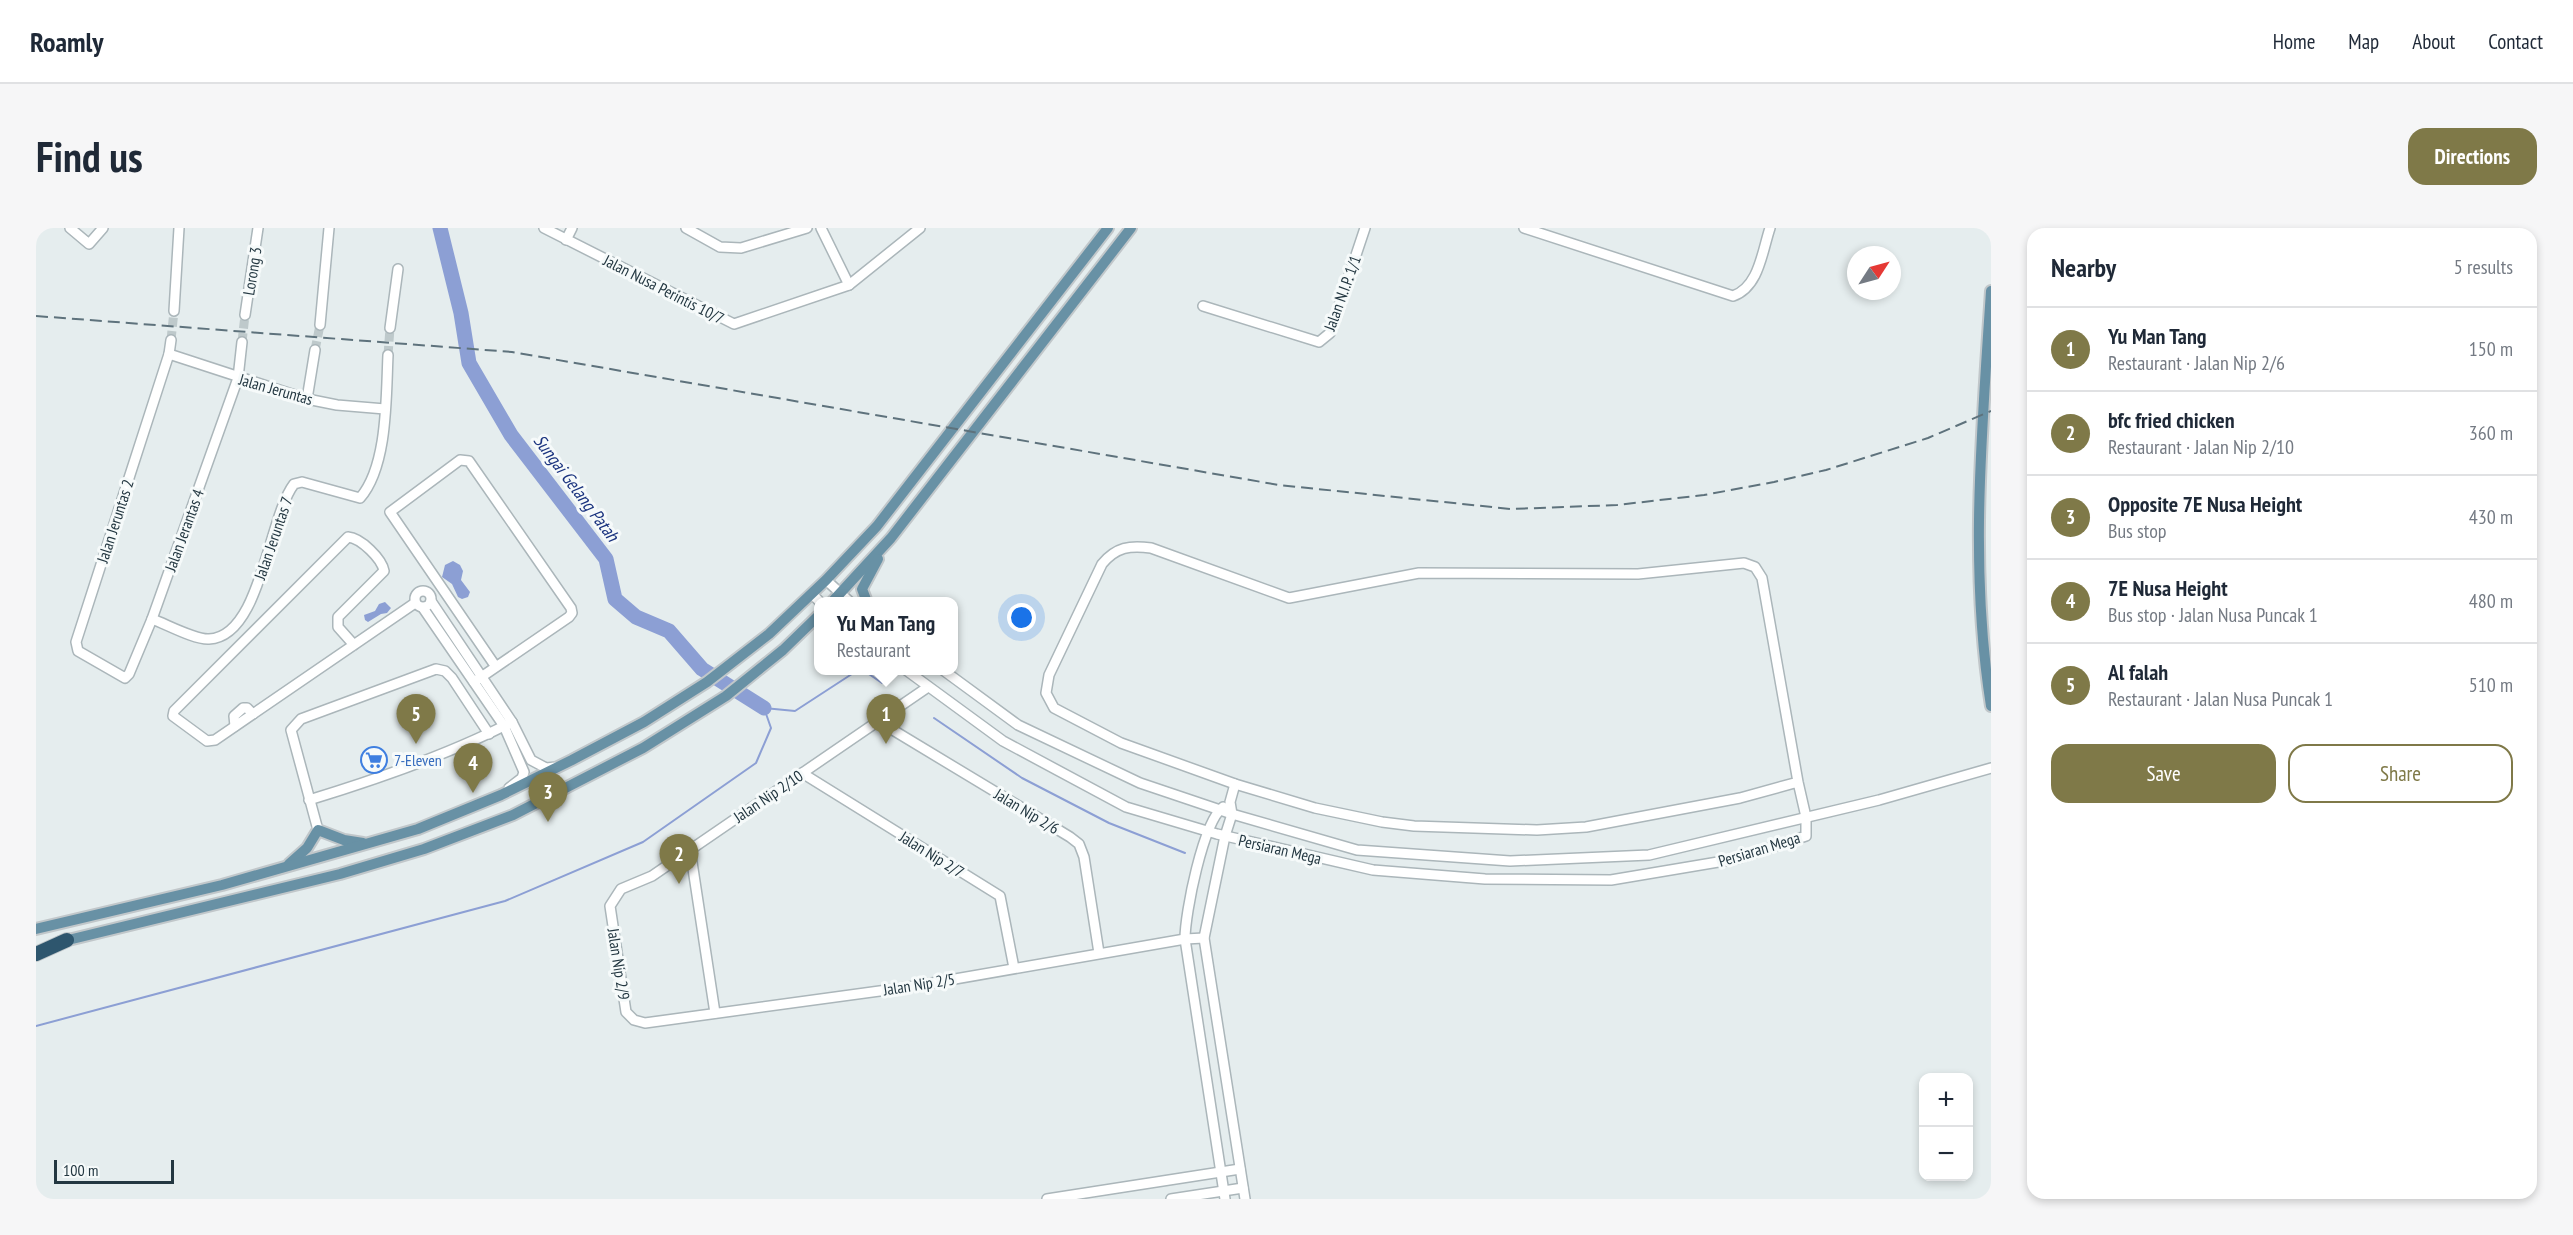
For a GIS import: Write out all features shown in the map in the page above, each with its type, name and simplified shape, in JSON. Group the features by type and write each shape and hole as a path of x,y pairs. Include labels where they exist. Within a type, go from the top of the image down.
{"highway":[{"path":"36,954 67,940"}],"main road":[{"path":"817,597 826,580 877,526 1108,228"},
{"path":"837,597 891,538 1131,228"},
{"path":"1991,291 1978,512 1979,598 1991,706"},
{"path":"865,597 862,590 891,538"},
{"path":"36,929 222,885 369,844 418,829 501,795 644,722 707,682 814,600"},
{"path":"36,947 340,874 423,849 513,815 643,748 726,696 783,650 814,621"},
{"path":"783,650 814,629"},
{"path":"287,866 307,848 318,830 344,840 369,844"}],"street":[{"path":"70,228 89,244 103,228"},
{"path":"174,311 179,228"},
{"name":"Lorong 3","path":"245,315 258,228"},
{"path":"320,325 329,228"},
{"name":"Jalan Nusa Perintis 10/7","path":"544,228 734,324 849,285 920,228"},
{"path":"566,240 572,228"},
{"path":"686,228 720,247 741,248 807,228"},
{"path":"821,228 849,285"},
{"name":"Jalan N.I.P. 1/1","path":"1203,306 1319,342 1330,333 1365,228"},
{"path":"1524,228 1733,296 1744,292 1753,282 1770,228"},
{"path":"390,328 398,269"},
{"name":"Jalan Jeruntas 2","path":"125,678 78,651 76,642 170,354 171,340"},
{"path":"238,378 242,342"},
{"path":"307,399 315,350"},
{"name":"Jalan Jeruntas","path":"170,354 307,399 337,405 385,409"},
{"path":"385,409 388,355"},
{"name":"Jalan Jerantas 4","path":"125,678 129,675 152,619 238,378"},
{"name":"Jalan Jeruntas 7","path":"152,619 206,639 219,638 248,611 294,484 302,482 360,498 368,489 386,430 385,409"},
{"path":"478,679 496,667 569,617 571,608 469,461 460,460 390,512 496,667"},
{"path":"354,645 338,627 338,618 384,571 382,564 357,539 348,537 174,711 173,716 207,741 215,740 235,726 234,716 243,708 247,708 253,714 354,645 423,604 478,679 531,760 546,768 558,767"},
{"path":"1798,782 1740,798 1616,823 1537,830 1414,826 1315,808 1235,784 1121,743 1067,717 1054,708 1046,693 1049,675 1102,564 1109,556 1122,548 1133,546 1150,548 1289,597 1419,573 1638,574 1716,565 1750,564 1762,578 1806,816 1879,800 1991,768"},
{"path":"826,580 835,597"},
{"path":"318,830 291,730 302,719 436,669 445,671 452,678 489,734"},
{"name":"Persiaran Mega","path":"912,675 1003,741 1126,807 1225,836 1373,870 1485,879 1611,880 1736,859 1806,836 1806,816 1649,855 1510,861 1357,850 1219,810 1140,783 1018,725 950,675"},
{"name":"Jalan Nip 2/10","path":"610,906 621,889 652,876 928,687"},
{"name":"Jalan Nip 2/6","path":"878,721 1079,844 1084,857 1100,953"},
{"path":"309,800 370,781 489,734 508,724"},
{"path":"501,795 522,778 524,772 508,724"},
{"name":"Jalan Nip 2/7","path":"802,772 1000,896 1014,968"},
{"path":"1235,784 1230,802 1232,814 1225,836 1204,938 1245,1199"},
{"path":"1224,1195 1185,939 1185,918 1207,831 1219,810 1230,802"},
{"path":"690,849 715,1013"},
{"name":"Jalan Nip 2/9","path":"610,906 626,1012 633,1020"},
{"name":"Jalan Nip 2/5","path":"633,1020 645,1023 909,987 1100,953 1204,938"},
{"path":"1047,1199 1240,1170"},
{"path":"1171,1199 1224,1195 1243,1188"}],"water":[{"path":"453,561 460,565 463,571 461,580 470,592 468,597 462,599 458,597 452,584 442,577 445,565"},
{"path":"385,602 391,608 387,613 368,622 365,620 364,615 375,611 379,604"}],"waterway":[{"name":"Sungai Gelang Patah","path":"440,228 461,313 469,363 511,435 606,559 615,599 636,617 669,631 702,669 764,708"},
{"path":"36,1026 505,901 643,842 756,763 771,728 764,708 795,711 850,675"},
{"path":"870,675 882,683"},
{"path":"934,718 1022,778 1109,823 1185,853"}],"tunnel":[{"path":"171,340 174,311"},
{"path":"242,342 245,315"},
{"path":"315,350 320,325"},
{"path":"388,355 390,328"}],"railway":[{"path":"36,316 512,352 1279,485 1511,509 1617,505 1704,495 1774,482 1826,470 1928,438 1991,411"}],"place":[{"name":"Al falah","path":"416,744"},
{"name":"Yu Man Tang","path":"886,744"},
{"name":"7-Eleven","path":"374,760"},
{"name":"7E Nusa Height","path":"473,793"},
{"name":"Opposite 7E Nusa Height","path":"548,822"},
{"name":"bfc fried chicken","path":"679,884"}]}
